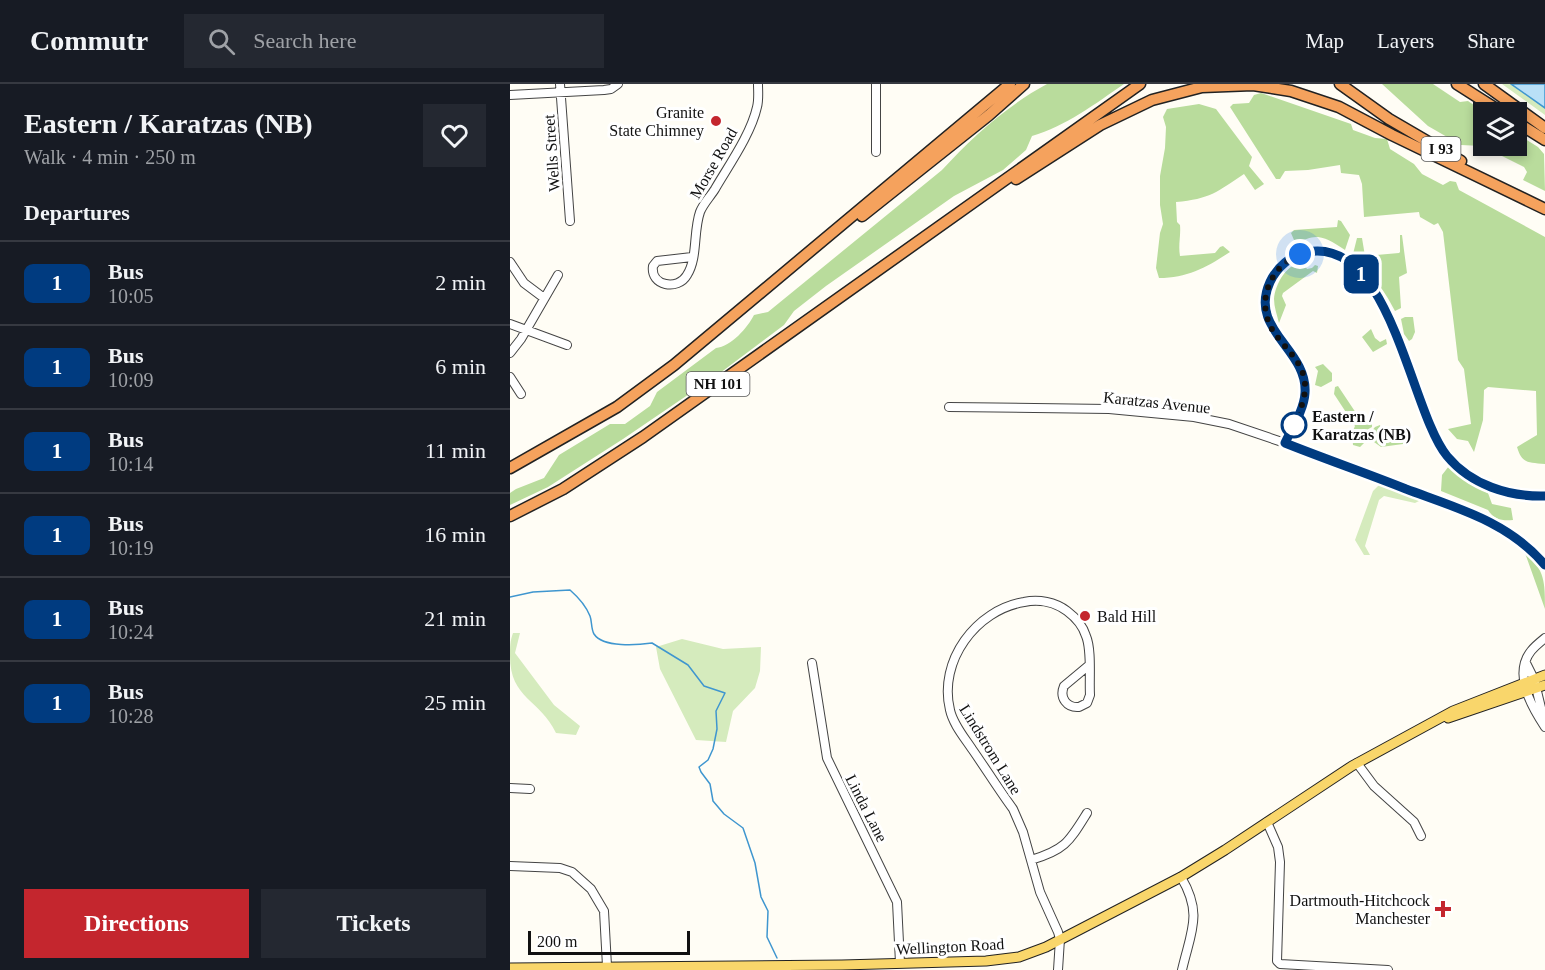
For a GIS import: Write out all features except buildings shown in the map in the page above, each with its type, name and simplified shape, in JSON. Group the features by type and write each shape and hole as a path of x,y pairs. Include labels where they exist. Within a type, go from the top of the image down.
{"highway":[{"name":"NH 101","path":"510,468 617,407 674,365 1010,84"},
{"path":"784,273 868,211 1024,84"},
{"name":"NH 101","path":"510,516 563,489 617,455 1140,84"},
{"name":"I 93","path":"1340,84 1399,125 1545,208"},
{"path":"1457,84 1485,102"},
{"path":"1484,84 1545,128"},
{"path":"988,191 1019,177 1100,125 1152,100 1202,87 1253,85 1291,91 1339,107 1392,135 1545,208"},
{"path":"1527,129 1545,140"}],"main road":[{"name":"Wellington Road","path":"510,968 900,963 1004,960 1027,954 1181,877 1357,763 1437,721 1533,685 1545,675"}],"street":[{"name":"Morse Road","path":"692,257 657,261 653,266 654,277 665,285 683,280 690,270 700,214 749,127 757,108 758,84"},
{"path":"876,84 876,152"},
{"path":"510,95 560,88 604,90 617,85"},
{"name":"Wells Street","path":"560,88 570,221"},
{"path":"1285,443 1304,403 1305,385 1300,366 1270,324 1266,312 1266,294 1272,277 1285,262 1306,252 1326,252 1354,267 1368,282 1380,301 1401,345 1429,426 1450,460 1472,477 1496,489 1518,495 1545,496"},
{"path":"510,262 524,283 544,298"},
{"path":"510,353 527,330 558,275"},
{"path":"510,324 567,345"},
{"path":"510,377 521,394"},
{"name":"Karatzas Avenue","path":"949,407 1058,407 1194,417 1229,424 1486,519 1515,537 1545,565"},
{"name":"Lindstrom Lane","path":"1060,939 1040,892 1021,826 1013,809 951,715 948,700 950,670 960,649 981,621 1003,608 1028,601 1061,607 1076,619 1088,639 1089,699 1080,707 1071,706 1064,700 1064,686 1088,666"},
{"path":"1545,638 1531,650 1526,663 1545,726"},
{"name":"Linda Lane","path":"812,663 827,758 897,902 900,963"},
{"path":"1357,763 1374,786 1414,822 1421,836"},
{"path":"510,788 530,789"},
{"path":"1031,860 1050,855 1065,844 1087,813"},
{"path":"1267,822 1276,842 1280,862 1277,961 1280,964 1388,970"},
{"path":"510,866 560,868 572,872 591,889 604,911 607,966"},
{"path":"1181,877 1192,896 1194,912 1182,970"},
{"path":"1058,970 1060,939"}],"green space":[{"path":"1047,84 1124,84 1068,120 1032,136 1026,150 1003,170 954,196 826,286 794,311 784,325 720,373 548,487 510,505 510,493 544,478 559,455 610,424 625,424 650,406 657,392 716,348 733,340 748,325 754,315 768,312 942,170 991,122"},
{"path":"1382,84 1433,84 1460,102 1468,101 1473,104 1473,146 1461,145 1428,126"},
{"path":"1502,84 1545,84 1545,115"},
{"path":"1261,93 1351,124 1353,130 1375,138 1387,139 1390,149 1414,164 1422,174 1443,185 1450,181 1456,182 1459,190 1545,237 1545,464 1526,461 1521,457 1517,447 1537,435 1536,391 1488,387 1484,390 1483,420 1474,452 1468,441 1457,439 1448,429 1471,424 1464,369 1458,360 1443,232 1438,223 1434,225 1420,217 1419,212 1364,217 1362,184 1359,175 1341,173 1340,165 1285,171 1280,179 1276,179 1230,107 1233,104 1249,103 1254,95"},
{"path":"1199,104 1216,109 1252,157 1249,166 1264,184 1255,190 1244,174 1213,194 1176,202 1177,222 1180,225 1180,256 1215,253 1223,246 1230,252 1197,271 1159,278 1156,268 1163,224 1160,205 1160,176 1166,127 1163,117 1167,109"},
{"path":"1527,140 1544,154 1545,191 1523,180 1527,172 1524,167 1502,156 1527,156"},
{"path":"1338,220 1350,235 1345,250 1322,238 1294,240 1291,233 1294,230 1337,227"},
{"path":"1400,235 1402,235 1407,273 1399,277 1401,308 1395,311 1376,282 1352,258 1357,238 1362,238 1365,256 1399,253"},
{"path":"1302,261 1307,269 1318,266 1317,273 1313,271 1283,293 1286,305 1279,323 1274,302 1277,287 1287,270"},
{"path":"1413,317 1415,332 1409,341 1404,334 1401,319"},
{"path":"1371,329 1375,338 1380,342 1386,339 1387,344 1373,352 1362,337"},
{"path":"1323,364 1332,373 1332,381 1321,387 1315,385 1318,371 1315,367"},
{"path":"1338,386 1362,422 1372,423 1372,427 1363,432 1365,442 1360,447 1353,445 1352,433 1355,426 1334,394 1335,387"},
{"path":"1380,425 1386,442 1400,438 1404,440 1403,444 1381,447 1374,442 1371,432"},
{"path":"1449,466 1468,483 1488,493 1492,504 1511,508 1513,520 1499,519 1488,510 1441,491 1442,475"},
{"path":"1380,484 1418,498 1419,501 1415,503 1384,496 1379,500 1365,546 1370,555 1364,555 1355,540 1373,491"},
{"path":"1525,553 1540,571 1545,591 1545,609"},
{"path":"513,633 520,633 515,653 554,705 580,726 576,735 556,733 542,713 520,690 511,670 510,647"},
{"path":"682,639 723,649 761,647 760,671 755,688 733,711 726,742 696,740 660,669 656,647"}],"water":[{"path":"1511,84 1545,84 1545,108"}],"waterway":[{"path":"510,597 533,592 570,590 579,599 591,618 594,634 605,642 613,644 652,643 688,665 704,686 725,693 716,711 717,729 713,749 708,760 699,767 710,784 713,801 724,814 743,828 755,863 761,897 768,911 767,937 777,958"}],"bus line":[{"name":"1","path":"1545,496 1518,495 1488,486 1464,472 1450,460 1429,426 1390,318 1368,282 1354,267 1333,254 1306,252 1285,262 1276,271 1266,294 1268,319 1272,329 1300,366 1305,385 1304,403 1285,443 1493,522 1527,546 1545,565"}],"place":[{"name":"Granite State Chimney","path":"716,121"},
{"name":"Eastern / Karatzas (NB)","path":"1294,425"},
{"name":"Bald Hill","path":"1085,616"},
{"name":"Dartmouth-Hitchcock Manchester","path":"1443,909"}],"route":[{"path":"1294,425 1305,397 1304,378 1300,366 1270,324 1265,300 1267,288 1276,271 1285,262 1300,254"}]}
